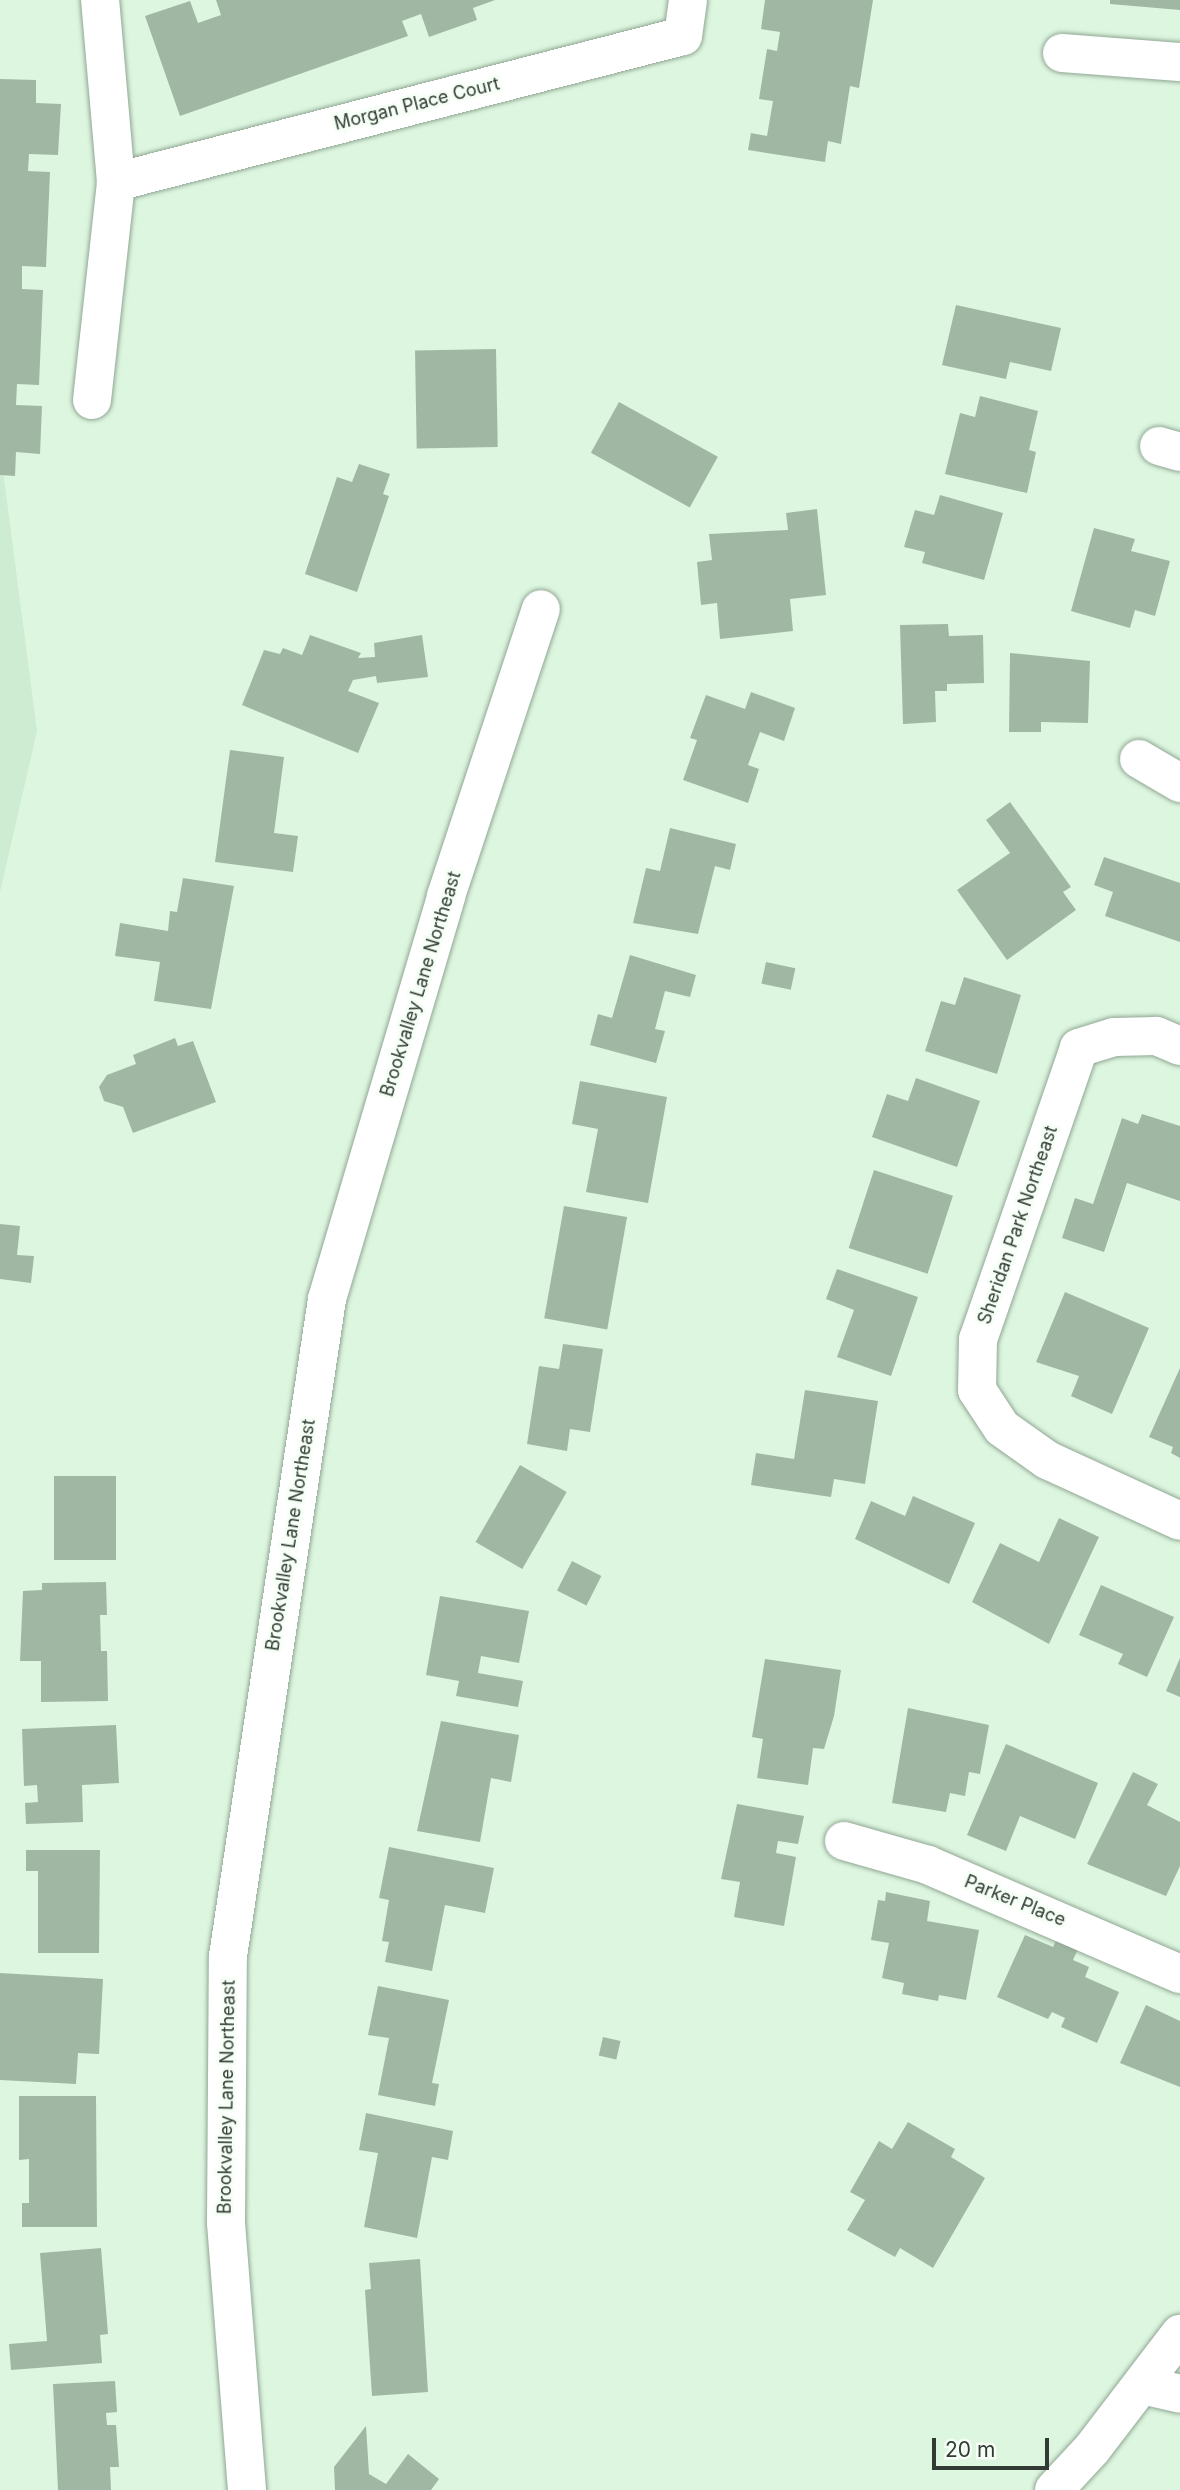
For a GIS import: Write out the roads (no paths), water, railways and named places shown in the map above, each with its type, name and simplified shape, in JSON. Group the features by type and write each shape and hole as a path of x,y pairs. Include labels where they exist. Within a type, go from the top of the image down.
{"street":[{"path":"92,400 116,182 100,0"},
{"name":"Morgan Place Court","path":"116,182 683,36 688,0"},
{"path":"1062,53 1180,62"},
{"name":"Brookvalley Lane Northeast","path":"247,2490 226,2223 228,1956 327,1299 446,896 541,609"},
{"path":"1139,759 1180,783"},
{"name":"Sheridan Park Northeast","path":"1180,1046 1156,1036 1114,1037 1079,1048 978,1339 977,1390 1002,1428 1047,1460 1180,1521"},
{"name":"Parker Place","path":"844,1841 928,1865 1180,1974"},
{"path":"1054,2490 1142,2385 1180,2334"},
{"path":"1142,2385 1180,2394"}]}
